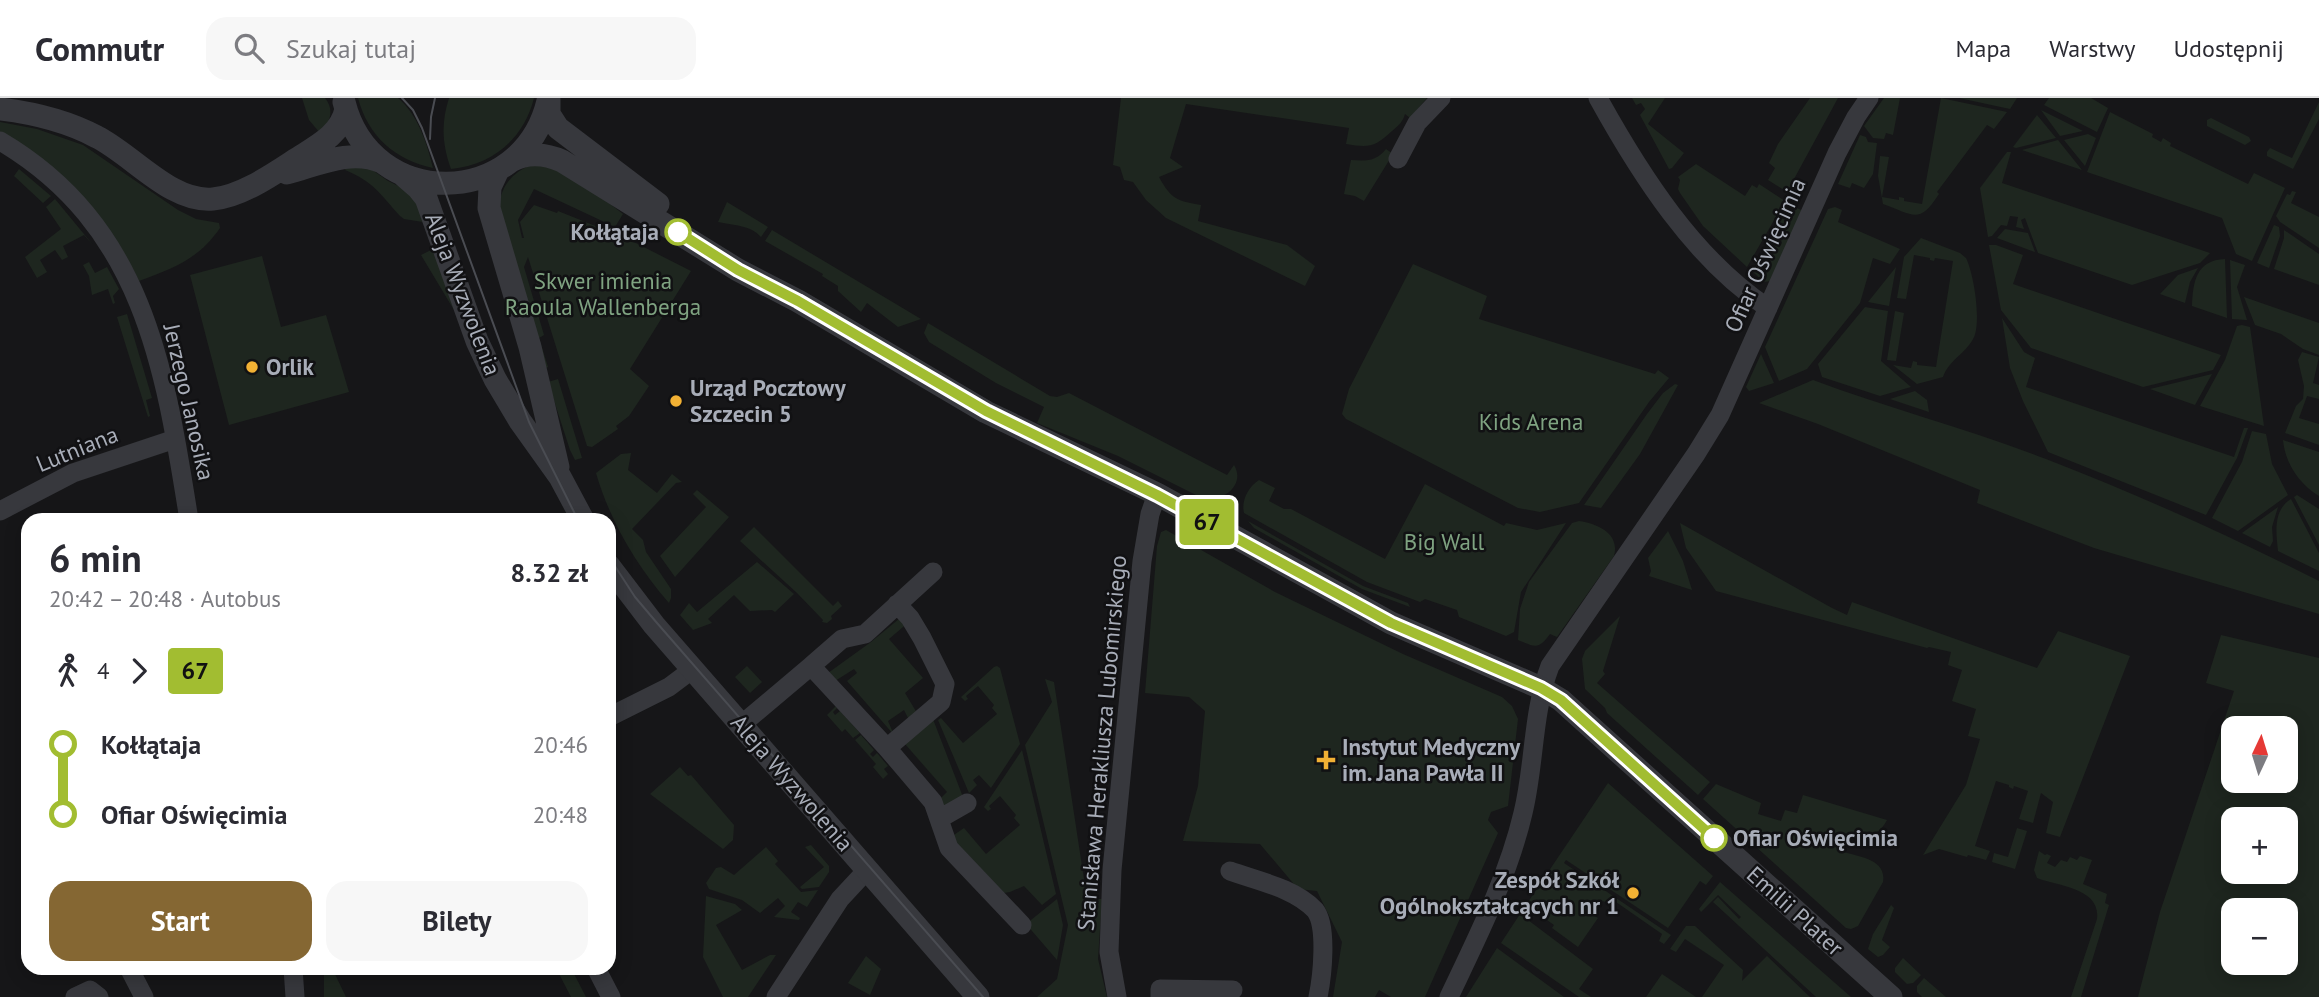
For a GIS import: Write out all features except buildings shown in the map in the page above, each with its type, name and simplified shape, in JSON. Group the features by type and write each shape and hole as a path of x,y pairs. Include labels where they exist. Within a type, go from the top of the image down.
{"street":[{"path":"1398,159 1417,123 1441,98"},
{"path":"1598,98 1640,169 1679,225 1749,295 1768,308"},
{"name":"Ofiar Oświęcimia","path":"1449,997 1497,890 1517,834 1527,794 1541,688 1550,666 1708,435 1730,394 1842,144 1869,98"},
{"path":"505,166 523,150 538,130 549,99"},
{"path":"549,99 549,114 558,128 656,203 798,301"},
{"path":"344,102 359,139 382,162 403,175 426,182 451,184 475,180 520,157 535,155 562,161 738,270 798,301"},
{"path":"264,180 333,134 343,119 344,102"},
{"path":"0,109 45,117 83,130 121,151 176,191 192,197 219,198 264,180 342,158 363,157 382,162"},
{"name":"Jerzego Janosika","path":"0,141 37,166 90,217 133,286 160,366 176,439 188,513"},
{"name":"Aleja Wyzwolenia","path":"505,166 490,187 489,208 530,347 553,463"},
{"name":"Aleja Wyzwolenia","path":"403,175 426,198 477,341 506,399 553,463 579,513"},
{"name":"Emilii Plater","path":"798,301 986,411 1157,495 1391,623 1541,688 1561,700 1891,997"},
{"name":"Lutniana","path":"0,510 73,473 176,439"},
{"name":"Stanisława Herakliusza Lubomirskiego","path":"1117,997 1109,946 1113,858 1142,561 1150,514 1157,495"},
{"path":"741,725 842,639 865,634 933,572"},
{"name":"Aleja Wyzwolenia","path":"616,576 693,670 978,997"},
{"path":"887,748 941,702 945,684 910,618 897,604"},
{"path":"811,666 933,802 949,848 1021,925"},
{"path":"616,714 669,687 693,670"},
{"path":"939,819 967,803"},
{"path":"776,997 840,900 867,870"},
{"path":"1230,872 1296,895 1317,912 1324,945 1318,997"},
{"path":"133,975 144,997"},
{"path":"293,975 295,997"},
{"path":"600,975 611,997"},
{"path":"1160,997 1160,989 1233,990"},
{"path":"75,997 90,990 99,997"}],"green space":[{"path":"302,98 325,98 328,103 330,116 320,133 309,120"},
{"path":"358,98 398,98 411,113 425,139 433,168 407,159 385,144 369,124"},
{"path":"449,98 534,98 523,126 504,147 480,162 451,169 444,134"},
{"path":"1121,98 1427,98 1410,118 1405,114 1400,124 1386,136 1366,146 1346,144 1349,128 1186,104 1170,158 1183,167 1159,177 1163,184 1176,198 1201,205 1198,221 1287,245 1315,266 1305,286 1166,218 1146,200 1133,182 1124,180 1120,167 1113,165"},
{"path":"1632,98 1665,98 1648,124 1684,153 1672,168 1669,169 1640,115 1645,109 1641,103 1636,105"},
{"path":"1810,98 1838,98 1789,193 1768,180 1775,168 1769,163 1778,144"},
{"path":"1884,98 1900,98 1893,135 1886,133 1884,139 1873,138 1864,126"},
{"path":"1941,98 2007,112 1994,129 1987,125 1937,192 1939,194 1932,204 1921,214 1909,214 1883,204 1878,176 1880,156 1889,157 1882,197 1899,200 1899,197 1904,198 1904,201 1922,204"},
{"path":"1959,98 2017,98 2010,109"},
{"path":"2049,98 2091,98 2108,108 2097,132 2044,105"},
{"path":"2319,102 2319,119 2293,169 2267,156 2270,148 2292,158"},
{"path":"2041,110 2083,131 2060,136"},
{"path":"2110,112 2153,134 2152,137 2161,142 2163,138 2171,143 2170,146 2248,184 2254,173 2285,188 2252,261 2236,254 2222,218 2087,172"},
{"path":"2037,115 2056,138 2013,147"},
{"path":"2211,118 2249,137 2251,141 2245,145 2207,126 2207,120"},
{"path":"0,122 37,129 83,145 178,210 196,219 219,223 220,228 203,248 184,262 139,281 133,269 0,135"},
{"path":"2088,134 2096,138 2085,166 2064,140"},
{"path":"1860,135 1866,137 1868,142 1877,143 1873,174 1864,188 1852,183 1850,188 1838,184"},
{"path":"2058,140 2082,170 2022,150"},
{"path":"1386,149 1393,154 1364,201 1344,194 1351,160 1374,158"},
{"path":"2007,152 2011,152 2002,183 2210,253 2200,263 2132,285 2038,253 2025,218 2021,220 2024,229 2016,227 2018,217 2010,216 2007,226 2001,225 1988,237 1980,188"},
{"name":"Skwer imienia Raoula Wallenberga","path":"533,164 571,173 623,214 615,227 534,189 518,220 522,238 520,222 534,205 557,213 558,211 628,239 691,271 630,369 649,386 629,416 616,426 618,429 592,447 587,446 528,257 524,267 544,335 539,338 548,367 544,369 499,207 502,192 509,180"},
{"path":"1696,164 1745,196 1752,185 1757,188 1759,184 1785,201 1747,267 1703,226 1678,189 1678,177"},
{"path":"347,165 371,169 409,191 416,197 423,222 400,216 370,184 345,170"},
{"path":"19,169 51,196 43,203 14,176"},
{"path":"2292,191 2296,192 2291,203 2319,217 2319,248 2280,222 2276,216 2287,194 2290,195"},
{"path":"55,199 93,245 84,235 63,246 68,257 62,260 55,250 40,260 47,272 37,278 25,257 61,229 46,207"},
{"path":"727,202 768,227 761,237 747,228 718,222"},
{"path":"1789,204 1803,211 1771,281 1764,282 1753,272"},
{"path":"1835,207 1842,210 1838,222 1900,249 1890,264 1873,258 1860,303 1807,369 1779,381 1765,347 1828,209"},
{"path":"2274,225 2279,227 2280,236 2269,268 2257,263"},
{"path":"2005,229 2028,233 2035,252 1997,238"},
{"path":"772,230 921,319 898,327 867,303 861,312 838,291 838,286 822,276 823,274 765,241"},
{"path":"2284,230 2319,254 2319,285 2274,269"},
{"path":"1921,238 1960,253 1966,258 1974,287 1977,322 1973,339 1949,366 1943,377 1917,384 1893,365 1911,368 1913,361 1917,362 1917,365 1936,367 1953,261 1935,258 1934,261 1914,255 1906,299 1897,298 1904,257"},
{"path":"1989,245 2023,255 2013,284 2221,355 2213,370 2143,387 2031,348 2001,310"},
{"path":"433,249 454,310 421,255"},
{"name":"Orlik","path":"262,256 281,327 326,315 349,392 229,425 190,275"},
{"path":"2225,259 2227,318 2192,306 2195,281 2202,268 2215,260"},
{"path":"2230,260 2245,265 2237,287 2247,320 2232,319"},
{"path":"89,262 95,273 107,267 119,289 113,296 115,303 113,304 108,289 92,295 89,276 83,265"},
{"name":"Kids Arena","path":"1413,264 1487,296 1479,319 1655,374 1658,370 1669,378 1649,402 1579,503 1540,512 1518,508 1346,419 1342,414 1349,389"},
{"path":"1896,267 1889,306 1868,302"},
{"path":"2198,268 2190,282 2185,303 2160,294 2178,275"},
{"path":"2244,297 2319,323 2319,355 2303,349 2281,334 2255,325"},
{"path":"1865,307 1888,311 1881,361 1911,387 1880,396 1822,377 1818,364"},
{"path":"1895,311 1904,313 1896,361 1887,360"},
{"path":"127,314 152,398 146,400 150,416 148,417 117,317"},
{"path":"2002,318 2024,352 2035,358 2026,387 2234,457 2244,428 2248,428 2237,458 2206,515 2048,452 2010,368"},
{"path":"928,323 1050,396 1069,393 1227,475 1234,465 1237,472 1235,485 1225,495 1204,499 1118,456 1037,423 1044,407 996,383 929,342 924,333"},
{"path":"2237,326 2250,327 2264,426 2200,406 2225,360"},
{"path":"2302,352 2319,357 2313,383 2319,385 2319,399 2307,396 2299,418 2319,424 2319,445 2285,433 2296,406 2303,399 2304,386 2298,360"},
{"path":"1761,354 1774,383 1749,391 1746,387"},
{"path":"2212,374 2195,405 2150,389"},
{"path":"558,379 582,458 575,460 548,382"},
{"path":"1813,380 2046,459 2218,532 2319,581 2319,614 2094,548 1977,503 1980,490 1759,403"},
{"path":"1675,384 1678,385 1640,454 1601,508 1584,505 1647,414 1663,393"},
{"path":"1915,391 1927,400 1929,412 1890,399"},
{"path":"2252,431 2266,434 2272,464 2288,495 2238,531 2212,518 2242,462"},
{"path":"2283,440 2319,452 2319,496 2294,472"},
{"path":"631,453 628,470 657,493 672,474 682,482 676,483 632,529 643,540 646,552 671,589 669,603 625,542 616,523 616,513 611,513 596,473 621,454"},
{"name":"Big Wall","path":"1259,480 1275,488 1269,501 1284,509 1291,509 1385,559 1425,484 1504,526 1506,523 1537,530 1566,523 1521,592 1514,632 1506,636 1459,617 1457,610 1425,599 1420,602 1367,582 1244,513 1246,495"},
{"path":"697,490 729,517 675,577 660,556 706,507 693,494"},
{"path":"2297,495 2319,509 2319,545 2294,497"},
{"path":"2291,499 2319,553 2319,571 2278,551 2278,515"},
{"path":"2278,507 2270,547 2242,533"},
{"path":"1248,521 1363,586 1408,603 1410,607 1362,589 1254,528"},
{"path":"1579,521 1594,525 1611,536 1615,548 1614,556 1557,637 1550,634 1536,646 1518,640 1520,609 1529,582 1572,523"},
{"path":"1680,523 1847,615 1852,602 2037,668 2058,631 2130,656 2060,837 2046,833 2053,802 2041,793 2033,823 2019,819 2028,791 2014,786 2013,789 1996,781 1975,846 1990,851 1986,860 1939,849 1923,855 1966,785 1980,739 1968,736 1976,709 1952,701 1962,670 1948,665 1951,652 1927,648 1716,591 1686,548"},
{"path":"754,527 833,606 838,601 842,606 831,616 832,619 827,623 822,622 797,593 740,541"},
{"name":"Instytut Medyczny im. Jana Pawła II","path":"1166,530 1275,592 1403,654 1502,697 1512,706 1518,719 1508,806 1491,812 1488,820 1498,833 1425,997 1391,997 1379,990 1375,997 1333,997 1342,942 1317,891 1298,889 1260,844 1183,841 1198,786 1205,711 1189,697 1145,693 1157,546 1161,532"},
{"path":"1668,531 1683,561 1692,590 1649,576 1651,571 1648,558"},
{"path":"757,562 794,594 775,612 750,611 734,595 708,619 712,623 693,630 680,615 689,603 697,612"},
{"path":"905,614 910,621 889,639 923,678 905,693 917,713 909,720 904,710 888,721 894,735 847,681 857,673 854,669 835,681 828,673"},
{"path":"1620,616 1603,671 1605,674 1597,683 1710,782 1698,795 1607,713 1585,689 1582,659 1585,651"},
{"path":"2221,635 2319,658 2319,997 2138,997 2160,912 2221,730 2221,793 2298,793 2298,716 2226,716 2234,691 2206,683"},
{"path":"747,666 762,682 750,693 735,677"},
{"path":"994,667 1000,668 1020,744 991,788 979,775 973,780 977,785 969,793 938,720 941,718 963,743 997,714 992,708 994,705 978,686 966,696 968,699 965,701 961,697"},
{"path":"1045,679 1054,682 1087,899 1102,899 1098,959 1107,997 1037,997 1057,979 1068,925 1025,745 1052,702"},
{"path":"836,706 833,712 835,715 840,711 860,733 853,738 845,729 842,732 827,715"},
{"path":"931,714 963,797 945,807 939,800 947,792 905,744"},
{"path":"861,735 874,750 870,754 873,757 877,753 888,766 884,769 888,774 883,779 873,767 876,764 855,740"},
{"path":"1022,750 1056,894 1042,905 1024,886 1004,893 951,837 964,828 986,854 1020,825 1014,818 1016,815 1000,796 989,806 991,809 988,811 984,807"},
{"path":"680,767 688,776 691,775 734,825 733,840 723,849 650,794"},
{"path":"1608,783 1713,876 1706,885 1700,881 1668,928 1566,860 1564,863 1671,935 1664,944 1659,941 1662,934 1616,902 1613,906 1603,901 1593,915 1598,918 1578,947 1526,905"},
{"path":"1716,784 1761,803 1758,814 1781,821 1785,810 1797,813 1803,795 1887,820 1884,826 1870,835 1846,834 1841,851 1876,863 1883,874 1883,882 1858,926 1846,928 1703,799"},
{"path":"2017,828 2027,831 2015,869 1992,862 1994,853 2008,857"},
{"path":"811,845 829,866 829,872 819,887 802,889 800,887 824,867 805,847"},
{"path":"766,847 778,861 775,864 801,892 818,890 807,907 798,902 791,912 800,918 799,920 774,917 785,906 778,898 760,913 742,900 709,889 706,883 716,868 721,867 734,875"},
{"path":"2039,851 2051,856 2047,863 2055,867 2061,860 2067,862 2070,857 2077,860 2080,856 2092,860 2083,884 2107,894 2105,903 2109,905 2081,997 2071,997 2097,919 2096,909 2092,901 2076,890 2037,878 2034,870"},
{"path":"1720,882 1851,997 1816,997 1713,902 1718,897 1739,919 1741,917 1718,895 1701,912 1699,909"},
{"path":"706,896 735,904 742,910 716,925 742,970 770,955 776,955 748,997 723,997 703,957"},
{"path":"1057,899 1063,925 1057,960 1026,924"},
{"path":"1891,905 1894,908 1882,940 1890,947 1878,957 1868,949 1873,934"},
{"path":"1520,914 1593,969 1579,989 1591,997 1579,997 1501,943"},
{"path":"1686,926 1695,926 1743,970 1742,981 1767,956 1810,997 1702,997 1724,965 1685,939 1676,952 1670,949"},
{"path":"1497,948 1564,997 1466,997"},
{"path":"866,956 881,969 870,995 848,983"},
{"path":"1903,958 1921,975 1913,983 1907,984 1895,972"},
{"path":"1662,974 1696,997 1646,997"},
{"path":"324,975 335,975 346,997 324,997"},
{"path":"560,975 575,975 586,997 571,997"},
{"path":"1924,978 1946,997 1922,997 1917,992 1917,986"}],"tram line":[{"path":"402,98 413,110 422,128 529,422 574,513"},
{"path":"430,139 435,98"},
{"path":"616,568 635,597 657,623 983,997"}],"bus line":[{"name":"67","path":"678,232 738,270 798,301 986,411 1188,511 1391,623 1541,688 1561,700 1714,838"}],"place":[{"name":"Kołłątaja","path":"678,232"},
{"name":"Orlik","path":"252,367"},
{"name":"Urząd Pocztowy Szczecin 5","path":"676,401"},
{"name":"Instytut Medyczny im. Jana Pawła II","path":"1326,760"},
{"name":"Ofiar Oświęcimia","path":"1714,838"},
{"name":"Zespół Szkół Ogólnokształcących nr 1","path":"1633,893"}]}
